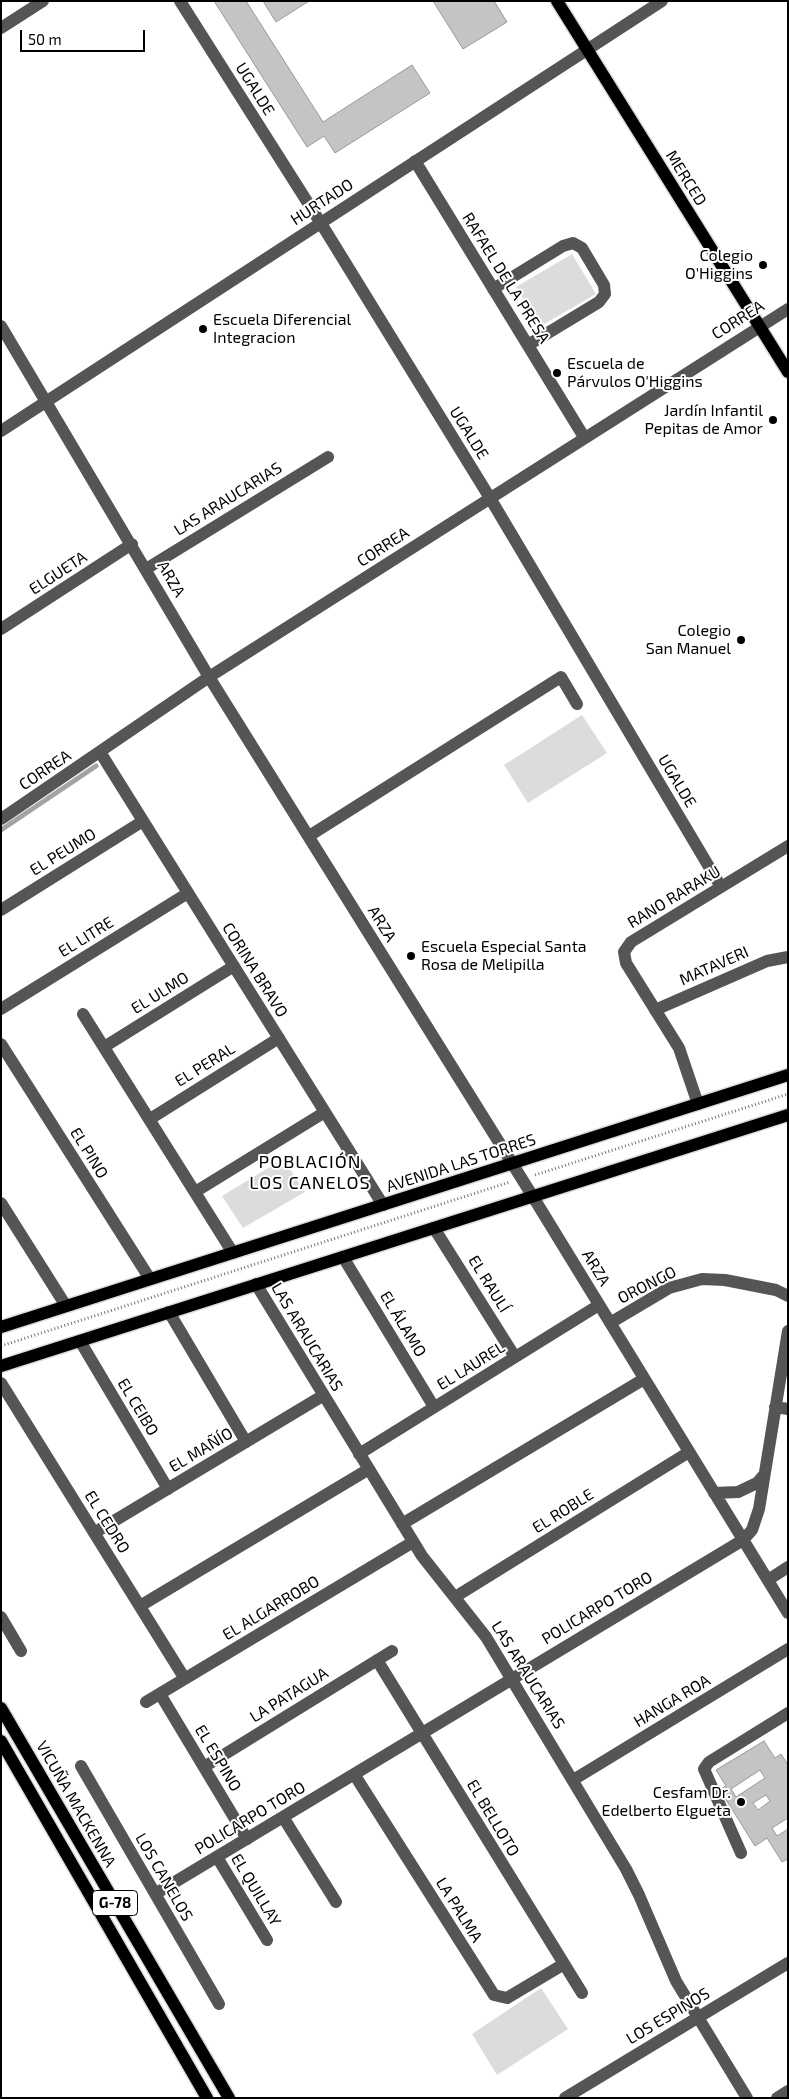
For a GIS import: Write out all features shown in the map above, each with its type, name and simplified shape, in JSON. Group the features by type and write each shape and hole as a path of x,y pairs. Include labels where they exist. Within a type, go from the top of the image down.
{"main road":[{"name":"MERCED","path":"557,1 788,372"},
{"name":"AVENIDA LAS TORRES","path":"1,1326 788,1075"},
{"path":"1,1366 788,1115"},
{"name":"VICUÑA MACKENNA","path":"1,1708 229,2098"},
{"name":"VICUÑA MACKENNA","path":"1,1741 206,2098"}],"street":[{"path":"1,28 43,1"},
{"name":"UGALDE","path":"180,1 490,498 721,887"},
{"name":"HURTADO","path":"1,431 662,1"},
{"name":"RAFAEL DE LA PRESA","path":"415,161 584,437"},
{"path":"493,289 562,246 573,243 582,248 604,284 605,294 603,298 528,345"},
{"name":"CORREA","path":"1,819 210,677 758,326 788,309"},
{"name":"ARZA","path":"1,326 210,677 533,1196 788,1613"},
{"name":"LAS ARAUCARIAS","path":"146,569 328,457"},
{"name":"ELGUETA","path":"1,629 132,544"},
{"path":"309,836 560,677 577,704"},
{"name":"CORINA BRAVO","path":"100,752 383,1204"},
{"name":"EL PEUMO","path":"1,910 143,821"},
{"name":"RANO RARAKU","path":"698,1104 679,1048 626,963 624,958 625,948 631,942 788,846"},
{"name":"EL LITRE","path":"1,1009 188,893"},
{"name":"MATAVERI","path":"655,1010 760,964 788,957"},
{"name":"EL ULMO","path":"104,1048 234,966"},
{"path":"83,1014 233,1253"},
{"name":"EL PERAL","path":"150,1119 279,1038"},
{"name":"EL PINO","path":"1,1044 150,1279"},
{"path":"195,1192 325,1112"},
{"path":"1,1204 66,1306"},
{"name":"EL RAULÍ","path":"434,1228 515,1357"},
{"name":"EL ÁLAMO","path":"343,1257 434,1407"},
{"name":"ORONGO","path":"610,1323 669,1288 702,1279 725,1280 776,1290 788,1296"},
{"name":"LAS ARAUCARIAS","path":"256,1284 413,1542 437,1577 486,1637 573,1780 626,1869 639,1895 667,1965 746,2098"},
{"name":"EL LAUREL","path":"359,1454 599,1305"},
{"path":"169,1312 246,1442"},
{"name":"POLICARPO TORO","path":"155,1894 743,1540 752,1530 756,1521 764,1475 782,1408 788,1331"},
{"name":"EL CEIBO","path":"80,1341 168,1489"},
{"path":"402,1524 644,1379"},
{"name":"EL CEDRO","path":"1,1382 185,1679"},
{"name":"EL MAÑÍO","path":"94,1533 324,1395"},
{"name":"EL ROBLE","path":"455,1597 689,1452"},
{"path":"140,1606 368,1469"},
{"path":"714,1493 738,1492 757,1483 764,1475"},
{"name":"EL ALGARROBO","path":"146,1702 413,1542"},
{"path":"768,1580 788,1568"},
{"path":"1,1617 21,1651"},
{"name":"HANGA ROA","path":"573,1780 788,1649"},
{"name":"LA PATAGUA","path":"204,1768 392,1650"},
{"name":"EL BELLOTO","path":"377,1660 582,1993"},
{"name":"EL ESPINO","path":"160,1694 247,1839"},
{"path":"741,1853 704,1770 709,1762 788,1713"},
{"name":"LOS CANELOS","path":"81,1766 219,2004"},
{"name":"LA PALMA","path":"354,1774 494,1995 507,1998 564,1964"},
{"path":"284,1817 336,1902"},
{"name":"EL QUILLAY","path":"217,1857 267,1940"},
{"name":"LOS ESPINOS","path":"564,2098 788,1963"},
{"path":"777,2098 788,2091"}],"path":[{"path":"1,1346 788,1094"}],"shaded area":[{"path":"572,254 596,294 539,327 516,287"},
{"path":"582,715 607,753 528,803 504,765"},
{"path":"283,1159 305,1192 243,1228 222,1196"},
{"path":"541,1988 568,2029 497,2075 472,2034"}],"building":[{"path":"214,1 246,1 323,122 412,65 430,93 335,153 324,136 307,147"},
{"path":"263,1 309,1 276,22"},
{"path":"433,1 494,1 507,22 463,49"},
{"name":"Cesfam Dr. Edelberto Elgueta","path":"764,1741 775,1758 781,1754 788,1765 788,1818 772,1828 777,1836 788,1829 788,1859 782,1862 767,1838 755,1846 720,1790 726,1786 716,1770","holes":["760,1770 765,1778 736,1797 731,1789","766,1795 770,1801 758,1810 753,1803"]}],"waterway":[{"path":"1,830 96,766"}],"place":[{"name":"Colegio O'Higgins","path":"763,265"},
{"name":"Escuela Diferencial Integracion","path":"203,329"},
{"name":"Escuela de Párvulos O'Higgins","path":"557,373"},
{"name":"Jardín Infantil Pepitas de Amor","path":"773,420"},
{"name":"Colegio San Manuel","path":"741,640"},
{"name":"Escuela Especial Santa Rosa de Melipilla","path":"411,956"},
{"name":"Cesfam Dr. Edelberto Elgueta","path":"741,1802"}],"district":[{"name":"POBLACIÓN LOS CANELOS","path":"310,1172"}]}
